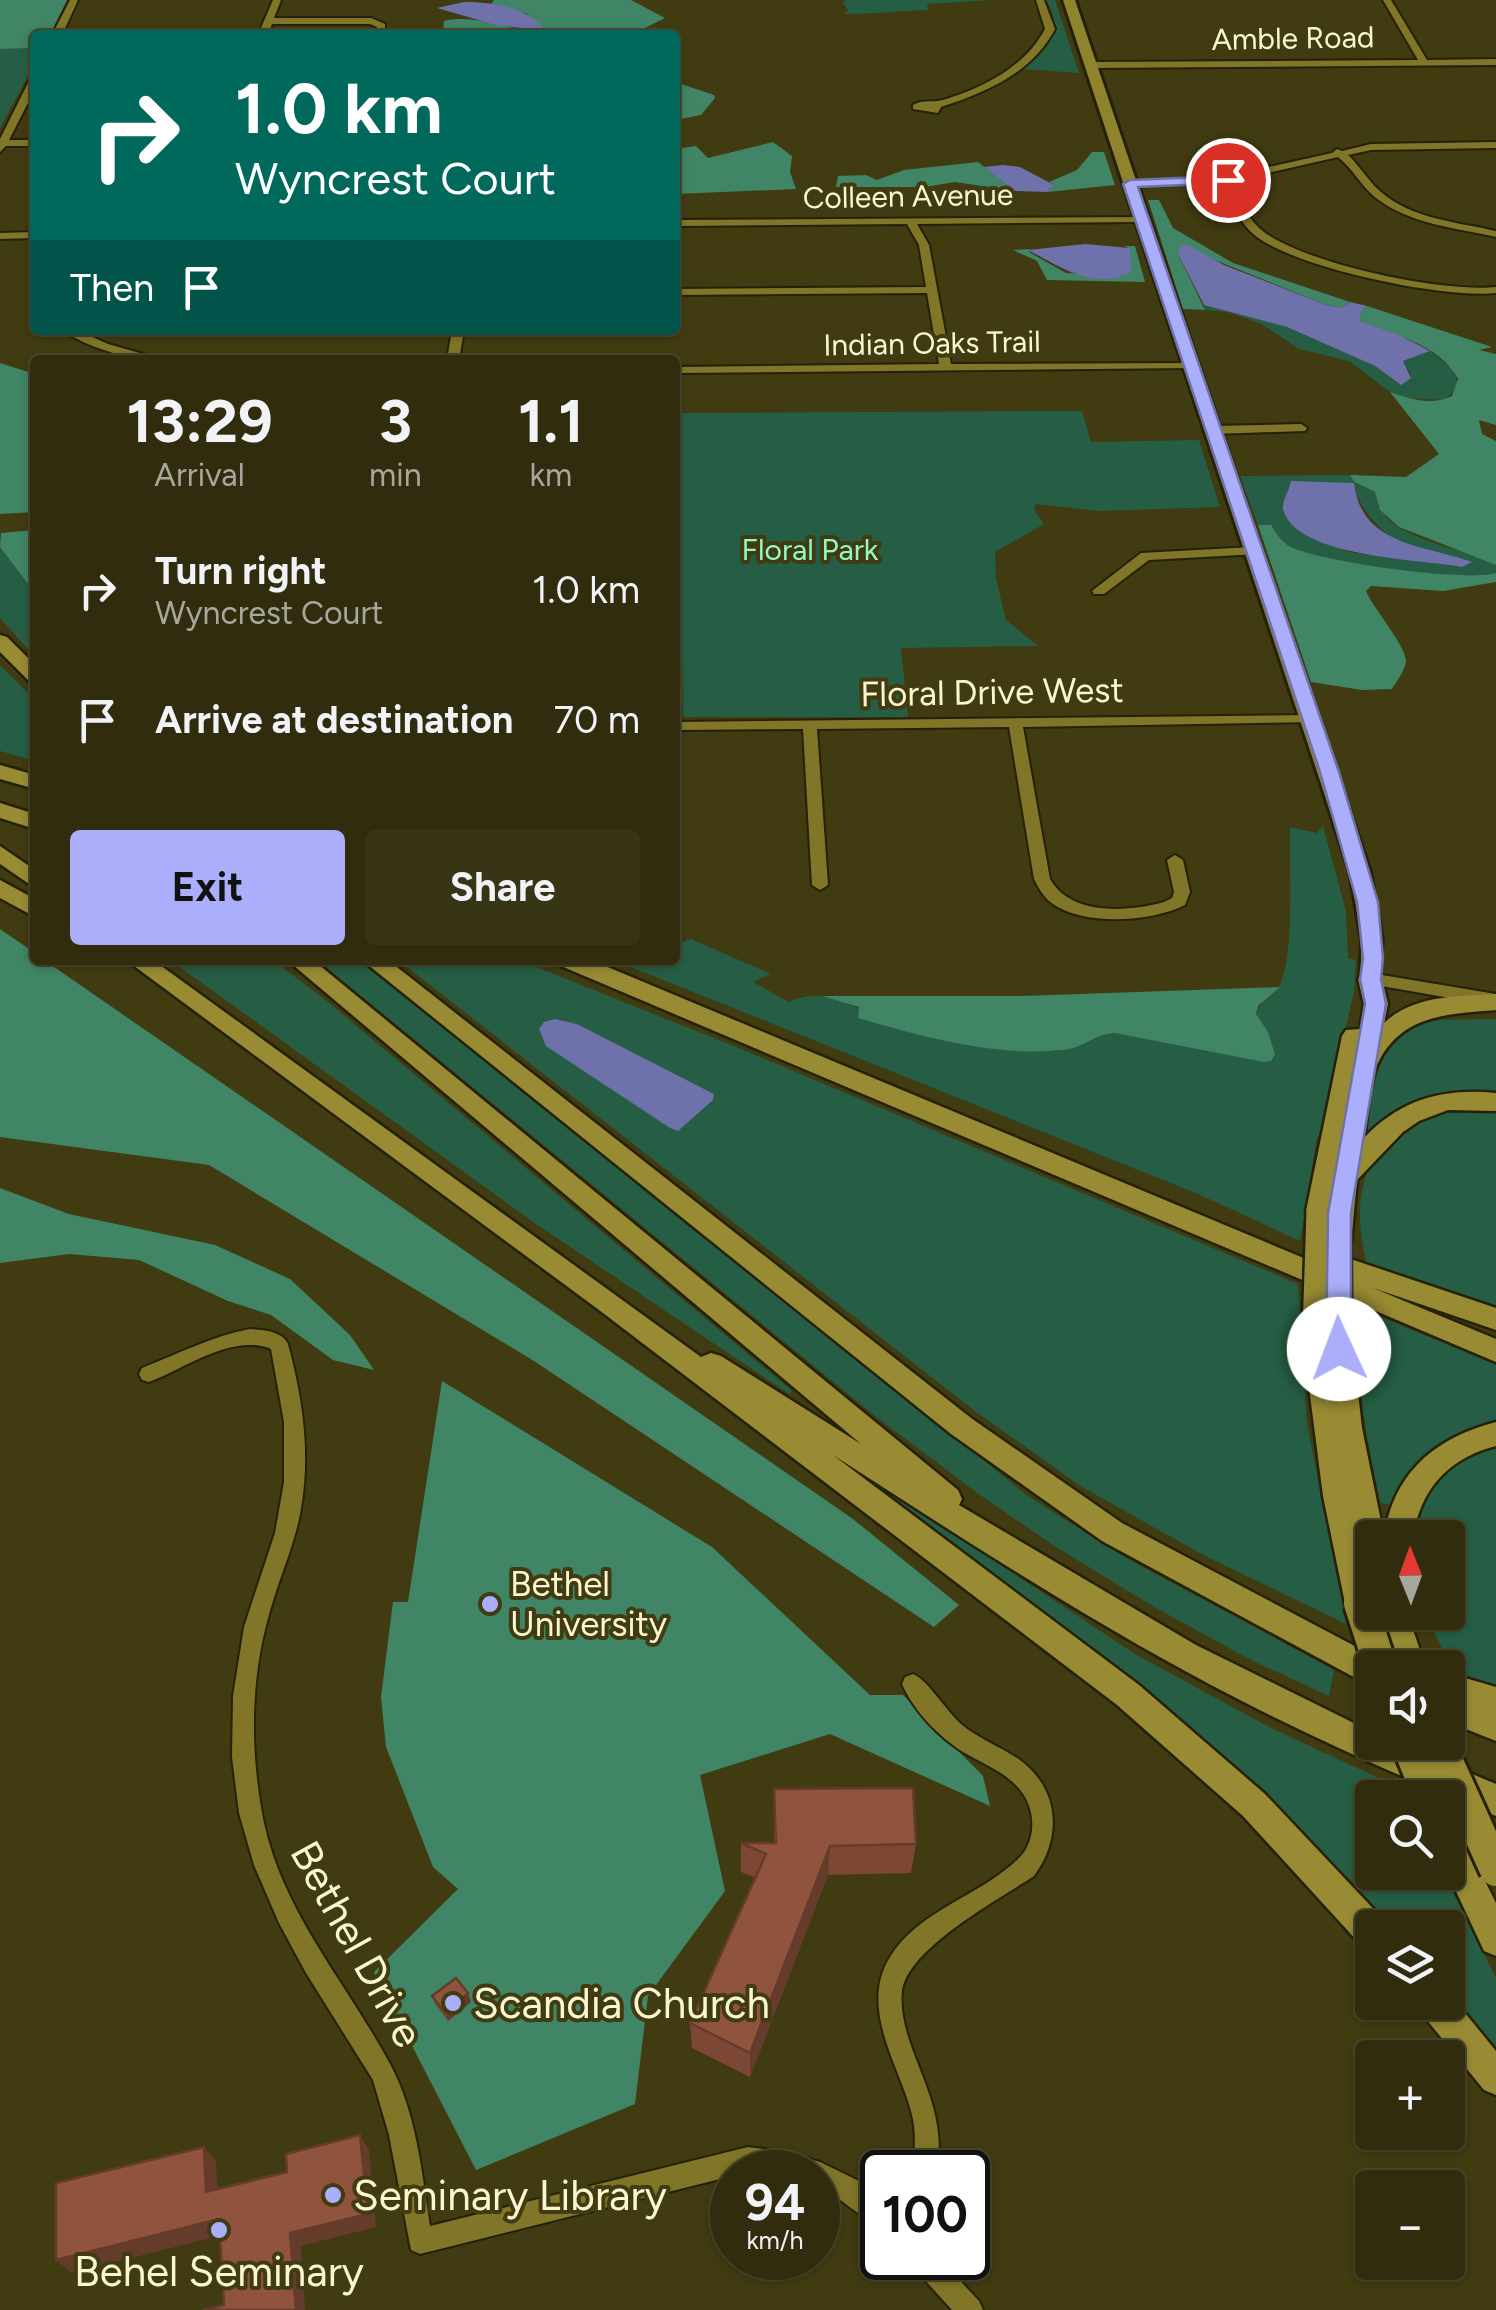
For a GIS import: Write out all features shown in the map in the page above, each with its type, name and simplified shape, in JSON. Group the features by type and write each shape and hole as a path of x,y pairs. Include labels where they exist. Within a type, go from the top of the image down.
{"highway":[{"path":"0,641 30,671"},
{"path":"0,760 30,769"},
{"path":"0,772 30,781"},
{"path":"0,810 30,820"},
{"path":"0,852 30,877"},
{"path":"0,888 30,906"},
{"path":"128,965 188,1000"},
{"path":"142,965 608,1302 1128,1695 1254,1805 1355,1914"},
{"path":"304,965 1021,1560"},
{"path":"379,965 961,1426 1112,1532 1355,1663"},
{"path":"567,965 699,1014"},
{"path":"581,965 1496,1350"},
{"path":"1370,979 1376,1004 1345,1178 1327,1341 1324,1422 1360,1603 1377,1650"},
{"path":"1366,1520 1327,1341 1318,1212 1360,1002 1370,979"},
{"path":"1366,1060 1390,1028 1409,1012 1432,1006 1496,1001"},
{"path":"1345,1178 1388,1126 1406,1114 1459,1101 1496,1102"},
{"path":"1018,1149 1468,1313 1496,1319"},
{"path":"608,1302 1021,1560 1174,1650 1365,1747 1496,1800"},
{"path":"1402,1520 1407,1496 1422,1472 1460,1445 1496,1434"},
{"path":"1331,1651 1355,1659"},
{"path":"1465,1692 1496,1702"},
{"path":"1465,1714 1496,1726"},
{"path":"1446,1760 1496,1870"},
{"path":"1465,1875 1496,1938"},
{"path":"1449,2020 1496,2078"}],"main road":[{"path":"1068,0 1368,902 1373,958 1370,979"}],"street":[{"path":"59,30 74,0"},
{"path":"266,30 276,0"},
{"path":"937,106 978,90 1037,51 1050,30 1040,0"},
{"path":"1386,0 1424,62"},
{"path":"270,21 371,21 380,24 380,30"},
{"name":"Amble Road","path":"1090,65 1496,62"},
{"path":"1,146 30,90"},
{"path":"1,146 30,143"},
{"path":"1130,184 1228,180 1337,152 1396,145 1496,144"},
{"path":"1337,152 1360,168 1369,186 1393,204 1496,234"},
{"path":"1228,180 1248,224 1290,250 1445,292 1496,290"},
{"name":"Colleen Avenue","path":"680,223 1142,219"},
{"path":"910,221 924,244 946,368"},
{"path":"0,236 30,236"},
{"path":"680,292 932,290"},
{"path":"79,335 139,355"},
{"name":"Indian Oaks Trail","path":"680,370 1190,366"},
{"path":"1212,430 1301,428"},
{"path":"1099,591 1146,556 1253,551"},
{"name":"Floral Drive West","path":"680,726 1310,719"},
{"path":"1015,722 1042,879 1053,896 1066,905 1089,911 1166,909 1179,901 1182,892 1175,860"},
{"path":"810,724 820,885"},
{"path":"1370,979 1496,1001"},
{"name":"Bethel Drive","path":"149,1374 247,1335 269,1336 279,1344 294,1404 292,1505 249,1661 242,1727 248,1802 254,1834 276,1897 382,2072 392,2096 406,2148 420,2241 748,2160 794,2165 821,2173 860,2199"},
{"path":"913,1684 926,1704 961,1738 1028,1781 1038,1797 1045,1828 1036,1858 1026,1868 921,1939 906,1952 896,1970 890,1989 892,2024 928,2130 929,2150"},
{"path":"942,2280 970,2310"}],"green space":[{"path":"0,0 67,0 52,30 30,30 30,48 0,49"},
{"path":"494,0 631,0 665,18 641,30 545,30 527,14 491,4"},
{"path":"993,0 927,4 928,10 858,14 844,13 848,11 843,2"},
{"path":"1046,0 1055,0 1079,73 1021,69 1045,47 1053,31 1052,11"},
{"path":"457,19 533,30 443,30 444,21"},
{"path":"30,48 30,72 0,128 0,49"},
{"path":"680,84 714,95 701,115 680,119"},
{"path":"773,142 792,156 790,172 796,189 680,194 680,148 696,146 708,158"},
{"path":"1092,152 1104,152 1115,185 1048,192 1056,186 1049,182 1077,170"},
{"path":"978,162 1015,191 955,182 925,187 836,187 838,176 866,175 877,180 904,170"},
{"path":"1148,200 1159,200 1173,228 1233,263 1350,302 1342,308 1326,305 1210,258 1178,254 1205,310 1183,309"},
{"path":"1125,246 1135,246 1145,282 1047,280 1037,261 1013,250 1030,249 1029,252 1066,273 1123,276 1130,261 1130,249"},
{"path":"1204,305 1287,327 1375,366 1399,384 1411,375 1403,361 1430,351 1453,369 1458,386 1445,400 1405,398 1390,392 1349,361 1299,349 1262,324 1228,312 1205,310"},
{"path":"1367,306 1492,347 1479,350 1496,354 1496,425 1479,420 1482,434 1496,441 1496,565 1399,527 1380,510 1375,492 1354,482 1350,475 1406,477 1439,454 1390,392 1437,401 1452,396 1458,379 1428,349 1360,321 1360,313"},
{"path":"0,363 30,372 30,512 0,514"},
{"name":"Floral Park","path":"1082,411 1091,442 1199,440 1220,507 1099,511 1036,504 1034,509 1044,524 995,552 996,579 1006,620 1038,646 901,648 908,717 683,717 680,413"},
{"path":"1350,475 1354,483 1375,492 1382,512 1392,522 1417,536 1489,560 1496,565 1496,573 1454,575 1394,570 1293,548 1271,526 1258,525 1240,476","holes":["1353,488 1362,505 1397,541 1428,554 1465,559 1462,567 1349,552 1284,514 1282,505 1290,489"]},
{"path":"1258,525 1271,525 1286,544 1310,553 1426,573 1496,573 1496,582 1443,591 1371,586 1366,591 1405,654 1405,664 1392,689 1362,690 1311,682"},
{"path":"30,530 30,586 0,547 1,533"},
{"path":"0,547 30,586 30,651 0,618"},
{"path":"0,665 30,695 30,760 0,751"},
{"path":"1323,826 1346,911 1348,958 1356,960 1354,992 1321,1137 1317,1137 1300,1241 1198,1194 626,965 680,965 680,943 691,939 771,974 753,982 789,1002 807,996 832,999 859,1008 858,1017 962,1040 1017,1049 1064,1050 1115,1033 1270,1061 1275,1053 1268,1032 1256,1015 1280,985 1285,971 1290,827 1317,833"},
{"path":"0,929 30,950 30,965 51,965 853,1519 959,1605 934,1627 534,1361 209,1165 0,1137"},
{"path":"177,965 280,965 792,1391 789,1394 536,1224"},
{"path":"323,965 369,968 1028,1496 1126,1558 1334,1670 1329,1696 1251,1660 1056,1547 875,1416"},
{"path":"404,965 532,965 734,1046 1298,1284 1307,1423 1346,1624 1205,1556 1082,1487 976,1412","holes":["555,1019 577,1024 714,1094 713,1100"]},
{"path":"1280,987 1258,1006 1256,1014 1268,1032 1275,1054 1271,1061 1264,1062 1115,1033 1064,1050 986,1048 858,1018 859,1007 822,996 1022,996"},
{"path":"1496,1019 1496,1096 1410,1105 1368,1133 1362,1129 1387,1040 1413,1020 1418,1025 1439,1020"},
{"path":"1496,1109 1496,1311 1368,1268 1360,1216 1362,1193 1378,1152 1415,1122 1441,1111"},
{"path":"0,1188 69,1214 215,1245 290,1279 350,1335 374,1370 333,1360 271,1315 228,1301 139,1260 69,1254 0,1263"},
{"path":"1374,1314 1496,1365 1496,1423 1463,1432 1433,1449 1409,1474 1391,1505 1380,1503 1362,1404 1361,1352 1365,1331"},
{"path":"442,1381 712,1547 870,1695 903,1695 983,1776 990,1806 830,1734 700,1775 725,1891 648,1996 635,2104 476,2170 374,1972 458,1889 433,1867 386,1747 381,1697 393,1602 408,1602"},
{"path":"1496,1442 1496,1692 1465,1681 1465,1650 1443,1650 1433,1630 1465,1630 1465,1520 1409,1520 1447,1462"},
{"path":"843,1460 1135,1654 1271,1728 1383,1780 1355,1780 1355,1890 1452,1890 1462,1910 1369,1910 1157,1704 1095,1652 838,1464"},
{"path":"1465,1917 1496,1978 1496,2060 1464,2020"}],"water":[{"path":"464,2 487,3 530,16 545,30 496,25 437,8"},
{"path":"984,167 1020,167 1056,186 1048,192 1015,191"},
{"path":"1085,244 1130,248 1131,271 1118,277 1091,278 1028,250"},
{"path":"1180,245 1188,245 1224,265 1326,305 1342,308 1350,302 1367,306 1360,313 1360,321 1430,351 1403,361 1411,378 1401,385 1375,366 1287,327 1204,305 1178,254"},
{"path":"1291,481 1354,483 1359,504 1382,531 1398,540 1472,562 1462,567 1362,554 1311,538 1293,526 1283,510"},
{"path":"555,1019 577,1024 714,1094 713,1100 678,1131 670,1128 546,1046 539,1029 544,1022"}],"building":[{"path":"913,1788 916,1844 830,1846 750,2053 690,2023 766,1854 741,1843 776,1843 774,1789"},
{"path":"456,1978 468,1993 445,2013 432,1996"},
{"name":"Behel Seminary","path":"360,2135 368,2214 290,2233 296,2310 203,2310 224,2305 219,2219 56,2260 56,2183 204,2147 206,2192 287,2172 286,2154"}],"place":[{"name":"Bethel University","path":"490,1604"},
{"name":"Scandia Church","path":"453,2003"},
{"name":"Seminary Library","path":"333,2195"},
{"name":"Behel Seminary","path":"219,2230"}],"route":[{"path":"1228,180 1130,184 1329,772 1368,902 1373,958 1370,979 1376,1004 1340,1213 1336,1294 1339,1349"}]}
